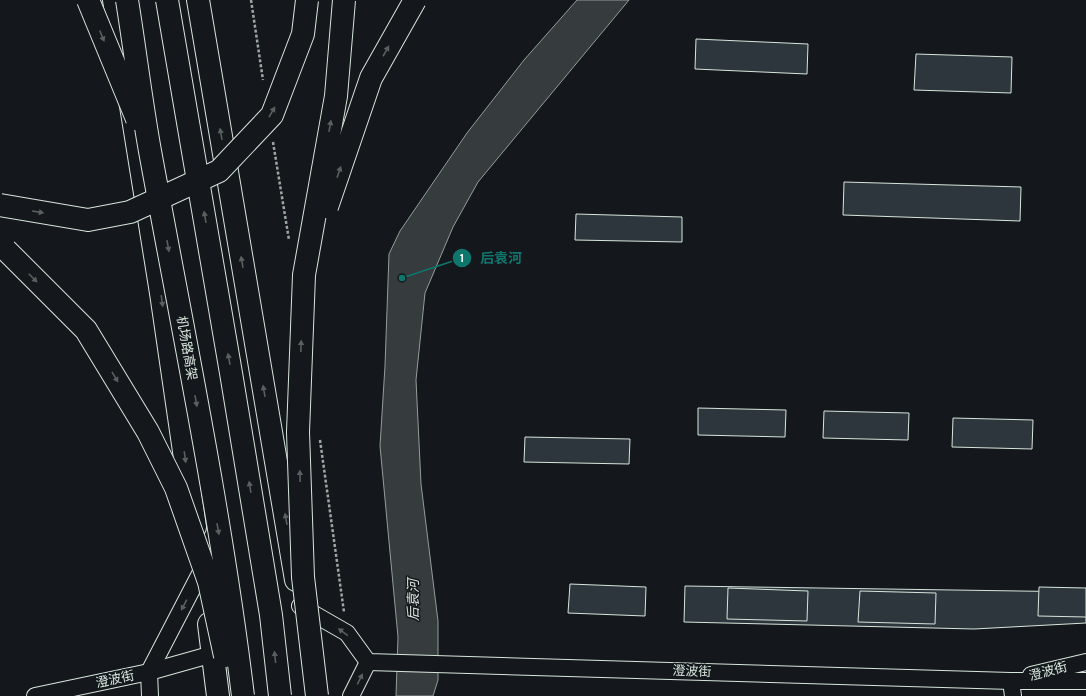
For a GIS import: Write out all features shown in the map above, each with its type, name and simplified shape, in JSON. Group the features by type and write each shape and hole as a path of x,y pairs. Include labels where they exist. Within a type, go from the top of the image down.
{"main road":[{"path":"88,0 150,148"},
{"path":"114,0 162,301 202,570 218,696"},
{"name":"机场路高架","path":"127,0 150,148 193,382 234,623 243,696"},
{"path":"167,0 233,380 271,615 280,696"},
{"path":"198,0 300,606 311,696"},
{"path":"0,205 88,220 130,212 219,171 272,115 303,34 307,0"},
{"path":"317,696 303,577 298,440 304,275 336,96 344,0"},
{"path":"304,275 371,78 415,0"},
{"path":"6,250 86,330 148,432 176,488 209,582 234,696"}],"street":[{"path":"150,696 148,672 202,570"},
{"path":"300,606 346,634 370,662 351,696"},
{"name":"澄波街","path":"35,696 148,672 213,654"},
{"name":"澄波街","path":"370,662 452,664 1012,688 1086,681"},
{"name":"澄波街","path":"1012,688 1086,662"}],"water":[{"path":"577,0 629,0 478,182 453,227 425,293 416,380 421,484 438,621 438,680 433,696 396,696 398,637 380,446 385,366 389,254 400,231 467,133 524,60"}],"building":[{"path":"696,39 808,44 807,74 695,69"},
{"path":"916,54 1012,57 1011,93 914,90"},
{"path":"844,182 1021,187 1020,221 843,215"},
{"path":"576,214 682,217 682,242 575,240"},
{"path":"698,408 786,410 785,437 698,435"},
{"path":"824,411 909,413 908,440 823,438"},
{"path":"953,418 1033,420 1032,449 952,447"},
{"path":"525,437 630,439 629,464 524,462"},
{"path":"570,584 646,587 645,616 568,613"},
{"path":"685,586 1086,592 1086,623 974,629 684,622"},
{"path":"1039,587 1086,588 1086,617 1038,616"},
{"path":"728,588 808,591 807,621 727,619"},
{"path":"860,591 936,593 935,624 858,622"}],"place":[{"name":"后袁河","path":"402,278"}]}
